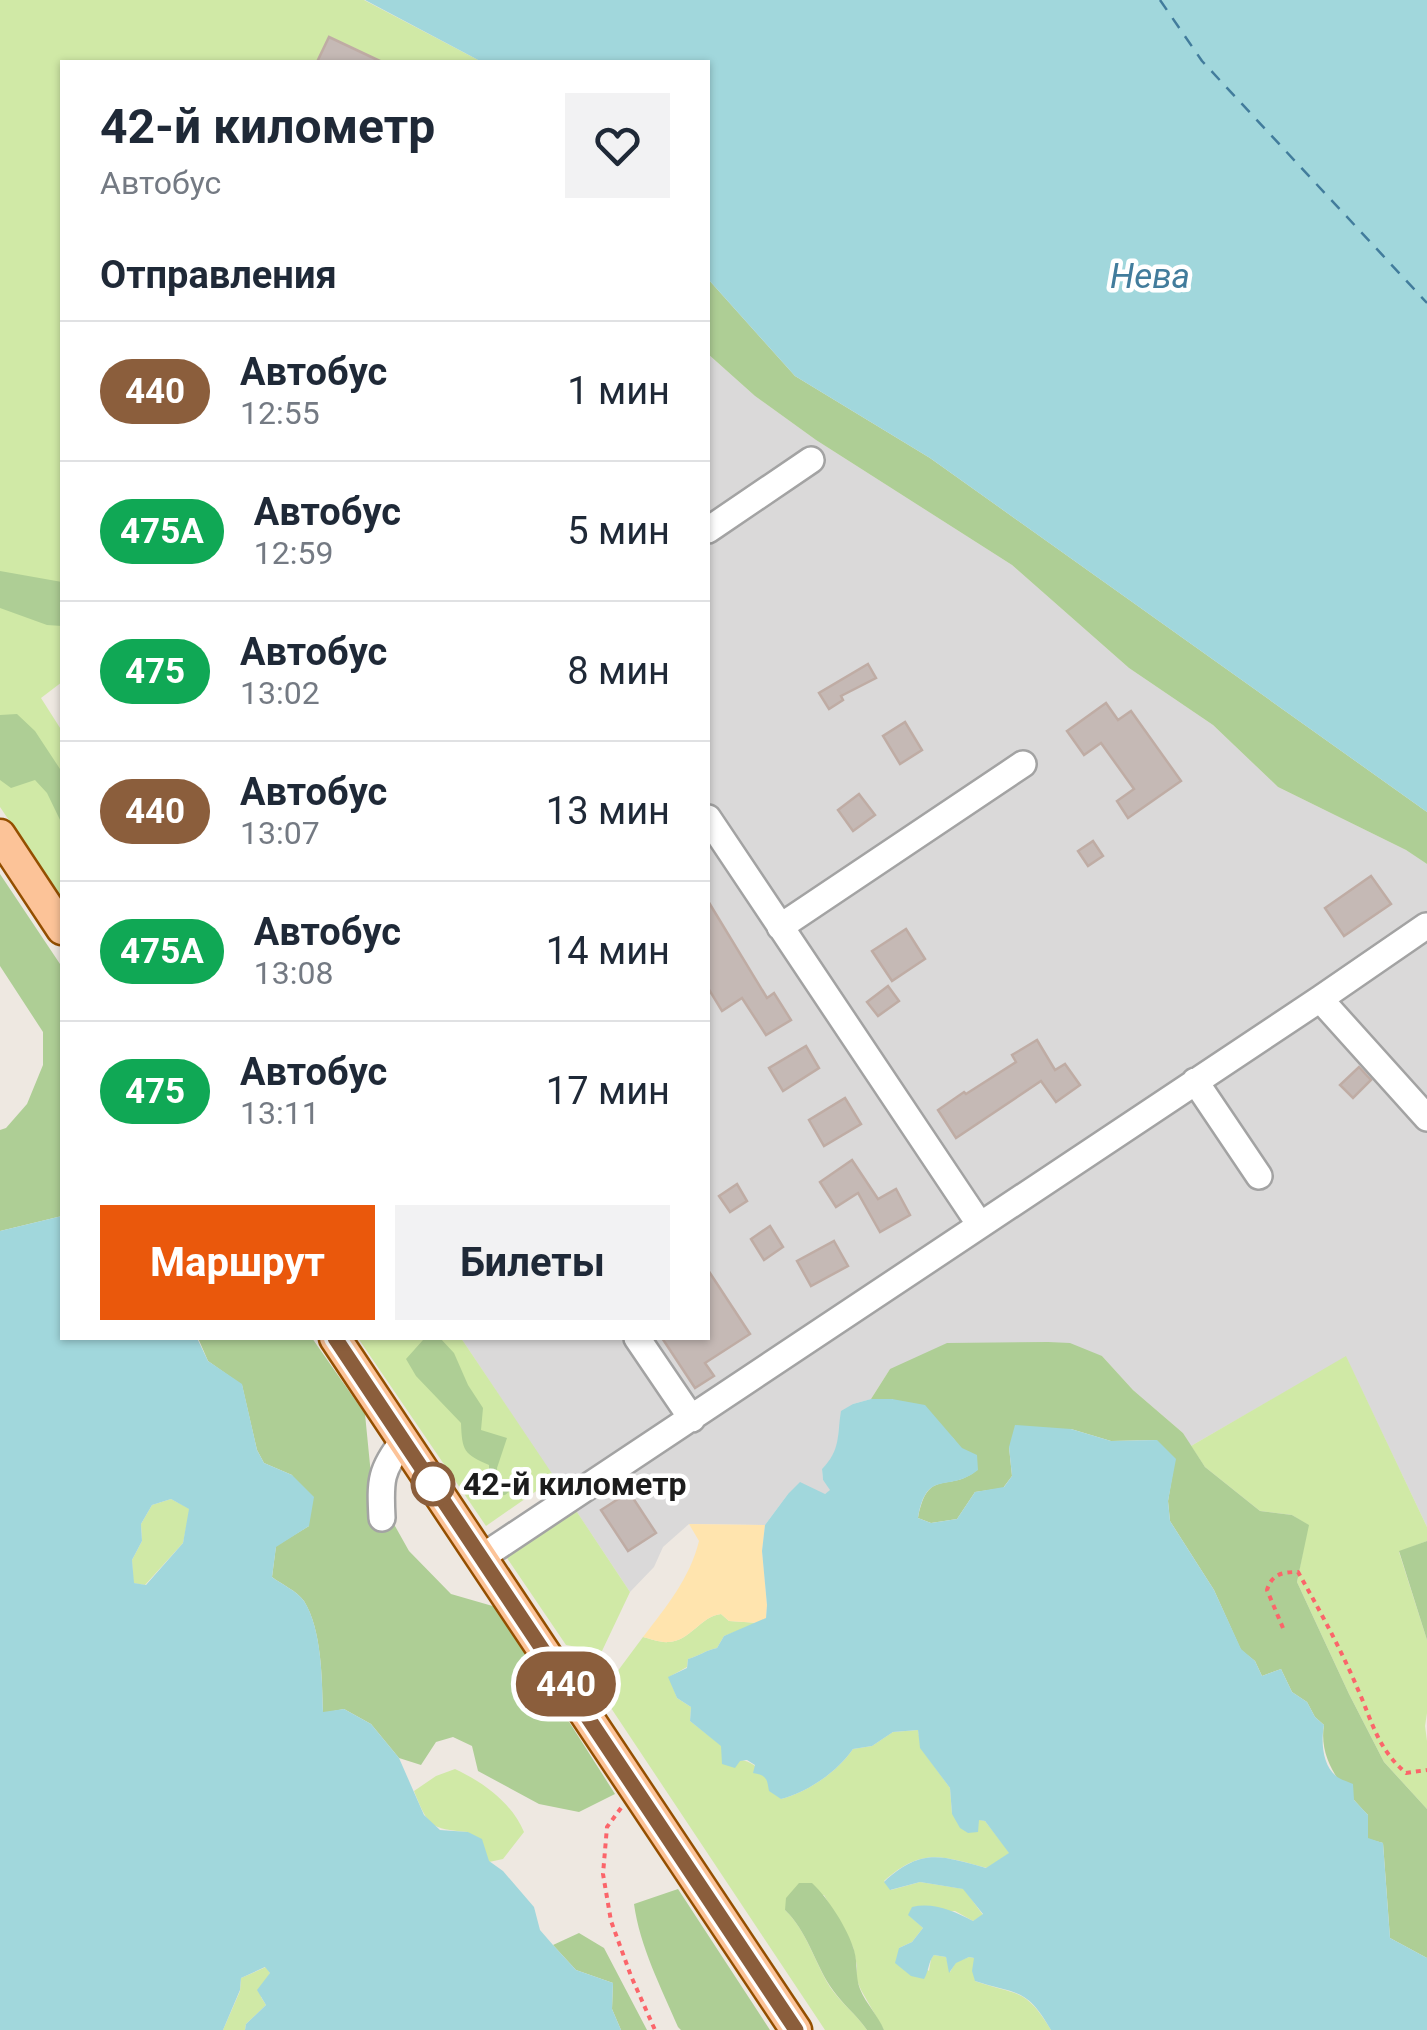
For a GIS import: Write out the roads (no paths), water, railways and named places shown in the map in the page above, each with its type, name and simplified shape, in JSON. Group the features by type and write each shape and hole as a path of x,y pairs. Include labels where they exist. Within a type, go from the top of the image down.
{"main road":[{"path":"0,836 60,926"},
{"path":"336,1340 796,2030"}],"street":[{"path":"710,529 812,460"},
{"path":"780,927 1023,764"},
{"path":"710,821 980,1225"},
{"path":"482,1557 1426,926"},
{"path":"1320,999 1427,1118"},
{"path":"1195,1081 1259,1176"},
{"path":"638,1340 692,1419"},
{"path":"382,1518 380,1483 388,1459 404,1440"}],"water":[{"name":"Нева","path":"365,0 1427,0 1427,812 930,458 795,376 710,281 710,60 478,60"},
{"path":"60,1216 60,1340 198,1340 208,1361 242,1384 257,1450 264,1463 292,1475 314,1497 309,1526 276,1547 272,1577 301,1597 310,1612 320,1655 323,1712 344,1709 371,1724 399,1758 424,1815 440,1830 468,1832 482,1839 489,1861 503,1871 534,1907 540,1930 553,1945 576,1970 613,1983 612,2009 621,2030 245,2030 246,2024 266,2005 257,1990 270,1973 265,1967 241,1978 223,2030 0,2030 0,1231","holes":["171,1499 189,1509 183,1543 146,1585 134,1583 132,1560 142,1541 141,1524 152,1505"]},
{"path":"871,1399 925,1405 962,1448 977,1455 978,1470 927,1492 918,1518 931,1523 957,1519 975,1492 1004,1487 1012,1476 1009,1447 1015,1425 1071,1429 1111,1441 1157,1440 1176,1459 1168,1501 1170,1521 1214,1590 1241,1649 1255,1661 1262,1676 1281,1669 1292,1692 1307,1702 1324,1725 1328,1765 1336,1776 1353,1784 1354,1800 1368,1815 1368,1838 1383,1843 1390,1938 1427,1958 1427,2030 1051,2030 1027,1999 975,1981 974,1958 956,1963 949,1973 946,1957 934,1955 924,1979 911,1976 895,1963 899,1948 912,1942 923,1928 908,1915 912,1907 936,1907 973,1921 983,1914 963,1889 920,1882 890,1890 884,1882 921,1859 944,1858 986,1868 1009,1853 985,1821 979,1820 978,1832 968,1833 960,1828 952,1814 950,1788 920,1748 918,1730 893,1732 872,1746 853,1749 821,1780 781,1799 769,1791 765,1778 753,1773 755,1765 747,1760 740,1761 735,1768 722,1764 721,1746 690,1721 691,1707 677,1698 668,1677 687,1668 688,1659 717,1648 724,1636 766,1618 762,1551 765,1525 800,1482 825,1494 830,1490 822,1469 835,1449 841,1411"}],"place":[{"name":"42-й километр","path":"433,1484"}]}
